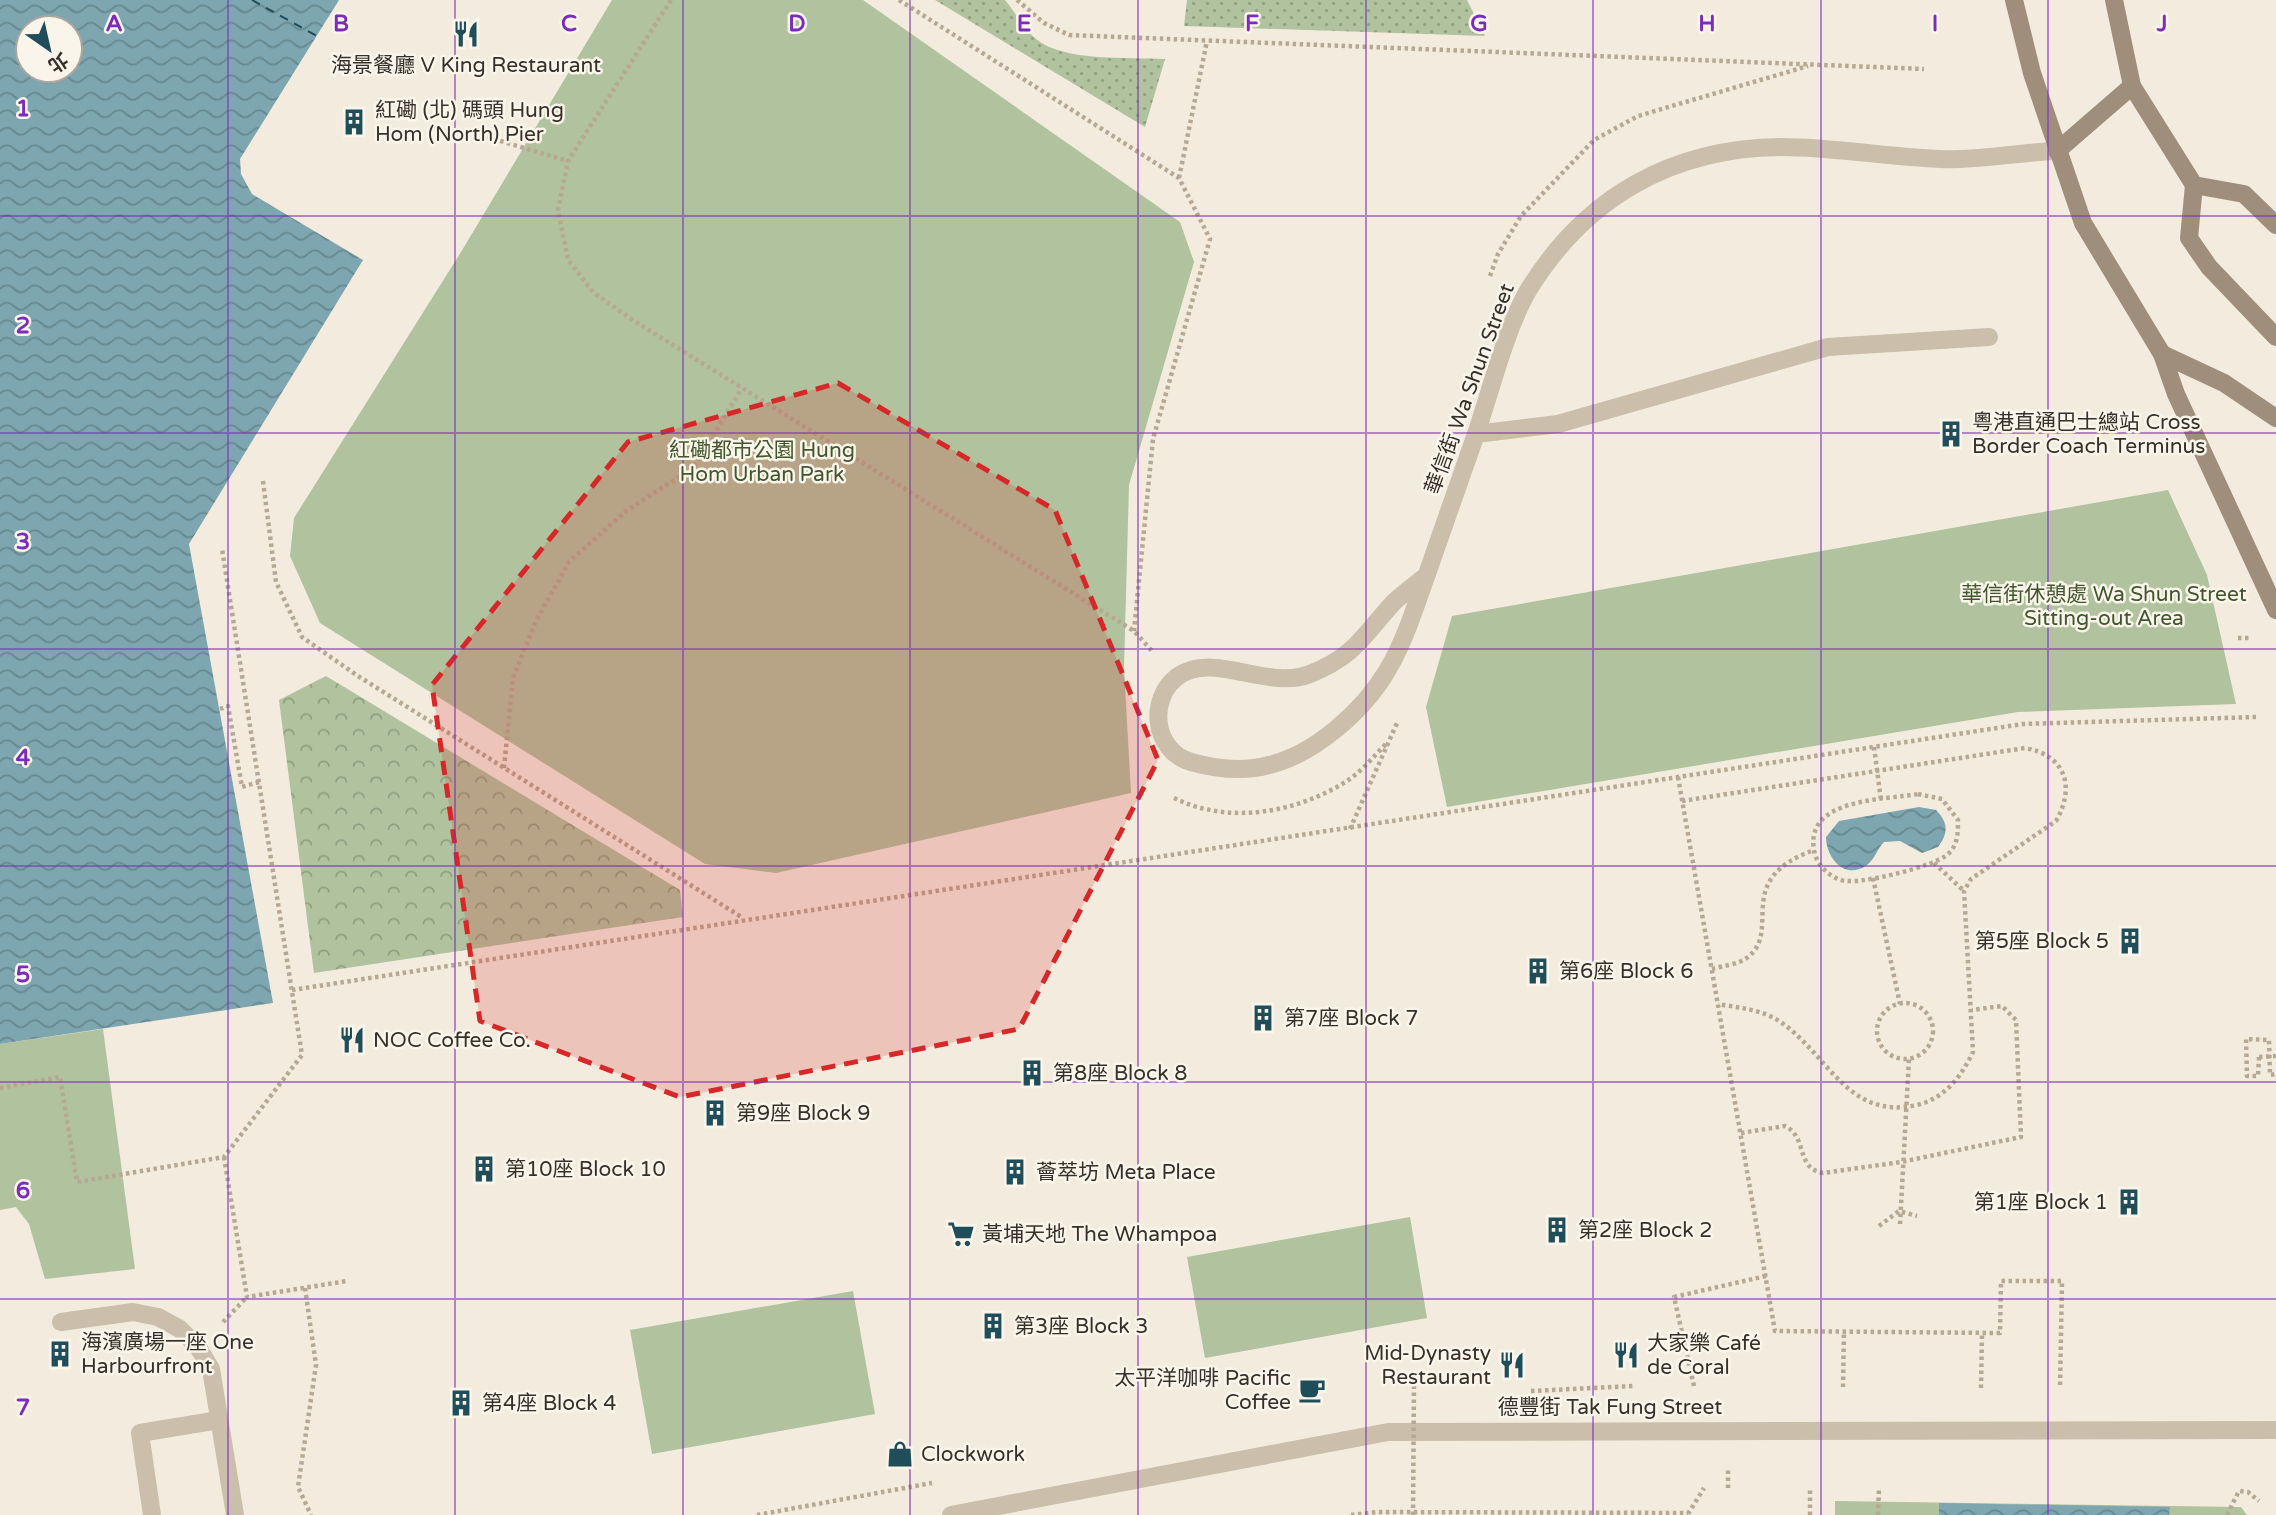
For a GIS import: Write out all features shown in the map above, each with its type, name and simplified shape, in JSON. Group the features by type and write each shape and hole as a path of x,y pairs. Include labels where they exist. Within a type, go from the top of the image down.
{"street":[{"path":"2014,0 2032,73 2083,223 2162,354 2176,394 2276,610"},
{"path":"2114,0 2132,86 2194,185 2189,238 2209,267 2276,337"},
{"path":"2057,151 2132,86"},
{"name":"華信街 Wa Shun Street","path":"1177,677 1167,687 1158,710 1161,734 1177,755 1188,761 1230,769 1270,765 1303,750 1360,706 1386,673 1405,636 1528,292 1555,251 1608,200 1661,170 1720,152 1782,147 1943,159 2057,151"},
{"path":"2194,185 2244,194 2276,225"},
{"path":"1476,434 1558,424 1828,347 1989,337"},
{"path":"2162,354 2224,383 2276,418"},
{"path":"1177,677 1204,666 1272,679 1309,674 1352,652 1394,602 1426,576"},
{"path":"61,1322 133,1312 158,1317 180,1329 198,1347 211,1369 234,1515"},
{"path":"152,1515 140,1433 219,1420"},
{"name":"德豐街 Tak Fung Street","path":"951,1515 1388,1432 2276,1430"}],"path":[{"path":"671,0 568,161 558,210 569,260 594,293 741,388 1134,631 1177,677"},
{"path":"899,0 1179,178 1210,239 1153,439 1134,631"},
{"path":"1017,0 1044,23 1069,35 1924,69"},
{"path":"1179,178 1207,41"},
{"path":"480,135 568,161"},
{"path":"504,768 513,678 535,623 569,562 626,511 693,468 741,388"},
{"path":"263,481 276,582 302,637 744,919"},
{"path":"0,1088 60,1077 77,1182 224,1157 302,1055 222,549"},
{"path":"220,709 228,706 242,787 259,782"},
{"path":"292,990 2023,724 2256,717"},
{"path":"1874,747 1881,800"},
{"path":"1682,801 2025,748 2041,751 2054,760 2063,774 2067,790 2064,807 2056,821 1971,879 1964,891 1973,1052 1963,1073 1947,1090 1928,1102 1906,1107 1882,1107 1860,1098 1842,1085 1797,1034 1760,1011 1718,1004"},
{"path":"1678,777 1775,1331 2000,1332 2001,1281 2062,1281 2060,1388"},
{"path":"1930,795 1942,799 1958,820 1955,846 1946,856 1934,863 1873,878 1844,881 1830,875 1819,864 1814,850 1817,827 1832,810 1881,800 1930,795"},
{"path":"1712,969 1747,958 1758,944 1760,907 1766,887 1777,870 1794,858 1814,850"},
{"path":"1934,863 1964,891"},
{"path":"1873,878 1900,1004"},
{"path":"1900,1004 1921,1008 1932,1026 1932,1038 1928,1047 1909,1059 1889,1054 1877,1037 1877,1025 1881,1016 1900,1004"},
{"path":"1741,1133 1785,1126 1791,1129 1796,1133 1804,1161 1815,1171 1901,1162 2021,1137 2016,1020 2002,1006 1972,1010"},
{"path":"2276,1056 2259,1057 2258,1076 2247,1076 2246,1039 2269,1040 2270,1074 2276,1074"},
{"path":"1899,1224 1909,1059"},
{"path":"224,1157 247,1297 347,1281"},
{"path":"1899,1211 1917,1216"},
{"path":"1879,1226 1899,1211"},
{"path":"1694,1386 1674,1297 1766,1276"},
{"path":"305,1288 316,1366 298,1487 311,1515"},
{"path":"1843,1387 1844,1332"},
{"path":"1981,1388 1982,1333"},
{"path":"1413,1515 1414,1382"},
{"path":"1350,1515 1377,1512 1688,1514 1704,1488"},
{"path":"1810,1489 1810,1515"},
{"path":"1878,1515 1879,1489"},
{"path":"2227,1515 2239,1491 2248,1492 2259,1501"}],"highlighted area":[{"path":"838,383 1055,510 1158,760 1019,1029 680,1097 480,1021 432,685 628,442"}],"green space":[{"name":"紅磡都市公園 Hung Hom Urban Park","path":"612,0 863,0 1180,222 1194,262 1129,485 1124,668 1131,793 776,873 705,864 320,623 290,556 294,518 461,252"},
{"path":"935,0 1005,0 1036,39 1063,52 1098,57 1165,59 1145,127"},
{"path":"1187,0 1467,0 1485,36 1184,26"},
{"name":"華信街休憩處 Wa Shun Street Sitting-out Area","path":"2168,490 2207,575 2236,704 2018,712 1447,807 1426,707 1452,616"},
{"path":"326,676 680,890 683,917 314,973 279,700"},
{"path":"103,1029 135,1269 45,1279 29,1224 16,1207 0,1210 0,1044"},
{"path":"1410,1217 1427,1318 1205,1358 1187,1257"},
{"path":"853,1291 875,1414 652,1454 630,1330"},
{"path":"1835,1501 2241,1507 2247,1515 1835,1515"}],"water":[{"path":"0,0 339,0 240,159 241,174 252,194 363,260 189,544 273,1003 0,1044"},
{"path":"1919,807 1936,810 1943,819 1946,828 1938,847 1922,853 1900,841 1884,842 1867,865 1851,870 1838,865 1829,852 1826,837 1839,821"},
{"path":"1939,1503 2170,1507 2169,1515 1939,1515"}],"ferry route":[{"path":"252,0 317,36"}],"place":[{"name":"海景餐廳 V King Restaurant","path":"466,34"},
{"name":"紅磡 (北) 碼頭 Hung Hom (North) Pier","path":"354,122"},
{"name":"粵港直通巴士總站 Cross Border Coach Terminus","path":"1951,434"},
{"name":"第5座 Block 5","path":"2130,941"},
{"name":"第6座 Block 6","path":"1538,971"},
{"name":"第7座 Block 7","path":"1263,1018"},
{"name":"NOC Coffee Co.","path":"352,1040"},
{"name":"第8座 Block 8","path":"1032,1073"},
{"name":"第9座 Block 9","path":"715,1113"},
{"name":"第10座 Block 10","path":"484,1169"},
{"name":"薈萃坊 Meta Place","path":"1015,1172"},
{"name":"第1座 Block 1","path":"2129,1202"},
{"name":"第2座 Block 2","path":"1557,1230"},
{"name":"黃埔天地 The Whampoa","path":"961,1234"},
{"name":"第3座 Block 3","path":"993,1326"},
{"name":"海濱廣場一座 One Harbourfront","path":"60,1354"},
{"name":"大家樂 Café de Coral","path":"1626,1355"},
{"name":"Mid-Dynasty Restaurant","path":"1512,1365"},
{"name":"太平洋咖啡 Pacific Coffee","path":"1312,1390"},
{"name":"第4座 Block 4","path":"461,1403"},
{"name":"Clockwork","path":"900,1454"}]}
